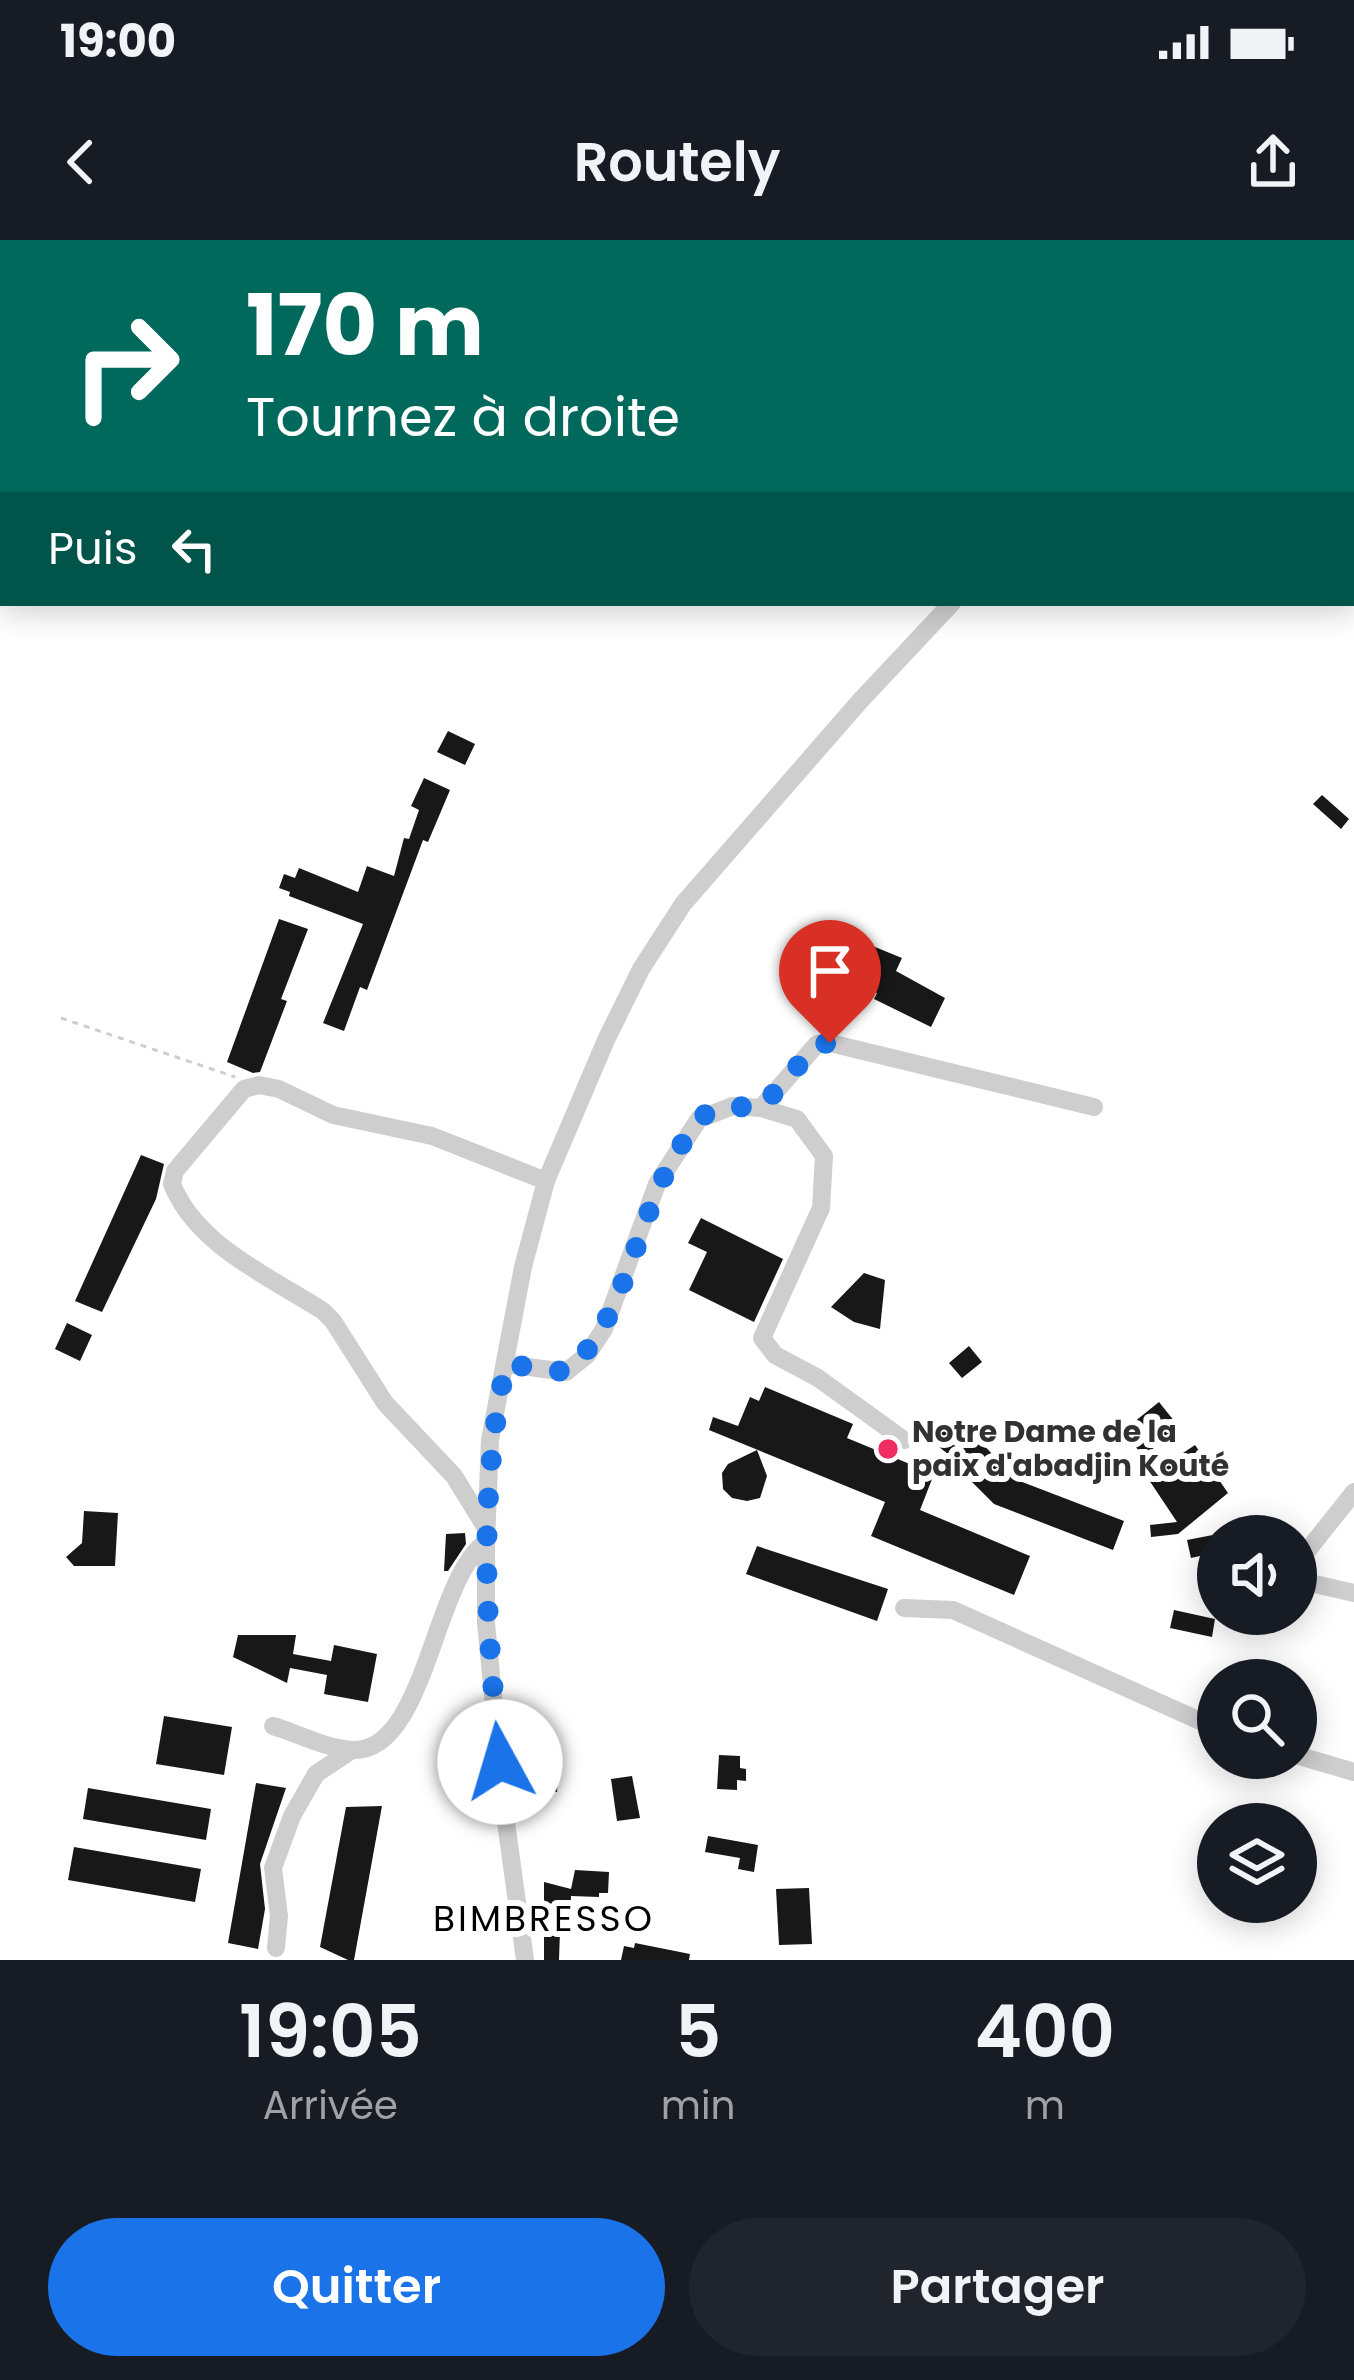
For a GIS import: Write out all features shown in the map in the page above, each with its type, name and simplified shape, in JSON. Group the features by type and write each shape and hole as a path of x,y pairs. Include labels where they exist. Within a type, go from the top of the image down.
{"street":[{"path":"525,1960 486,1623 486,1535 490,1440 523,1268 546,1180 641,970 683,904 949,606"},
{"path":"761,1108 817,1044 830,1043 1094,1107"},
{"path":"486,1535 454,1476 385,1403 333,1321 227,1250 197,1223 172,1184 175,1171 244,1089 259,1085 279,1089 334,1115 432,1136 546,1180"},
{"path":"506,1364 566,1372 586,1355 604,1329 657,1184 699,1119 733,1106 761,1108 797,1119 824,1156 821,1208 762,1338 775,1355 818,1378 904,1440"},
{"path":"1317,1542 1354,1492"},
{"path":"276,1948 279,1916 273,1868 292,1816 316,1774 352,1750 376,1745 399,1724 464,1564 486,1535"},
{"path":"1317,1585 1354,1593"},
{"path":"904,1608 953,1610 1197,1720"},
{"path":"272,1726 352,1750"},
{"path":"1317,1761 1354,1772"}],"path":[{"path":"61,1018 259,1085"}],"building":[{"path":"448,731 475,744 465,765 437,752"},
{"path":"424,778 450,790 428,842 423,840 367,990 360,987 344,1031 323,1023 363,924 279,888 284,874 295,878 299,868 358,892 367,866 394,876 404,838 409,839 419,810 411,806"},
{"path":"1322,795 1349,819 1341,829 1313,804"},
{"path":"279,919 308,929 260,1072 253,1073 227,1062"},
{"path":"870,945 902,958 896,971 945,998 931,1027 874,999 877,993 855,983"},
{"path":"141,1155 164,1164 156,1199 102,1312 75,1301"},
{"path":"701,1218 783,1259 754,1322 689,1290 707,1252 688,1243"},
{"path":"864,1273 885,1280 880,1329 854,1322 831,1307"},
{"path":"67,1323 92,1335 80,1361 55,1349"},
{"path":"969,1346 982,1362 962,1378 949,1363"},
{"path":"765,1387 853,1424 847,1438 934,1474 920,1510 1030,1556 1014,1595 871,1536 885,1502 709,1430 713,1417 738,1426 750,1397 759,1401"},
{"path":"1159,1402 1179,1427 1143,1457 1124,1430"},
{"path":"940,1425 966,1445 975,1436 1017,1480 1124,1521 1113,1550 994,1504 929,1439"},
{"path":"1195,1445 1228,1493 1178,1534 1151,1537 1150,1525 1177,1522 1147,1477"},
{"path":"757,1450 767,1476 760,1498 732,1498 723,1489 722,1473 728,1464"},
{"path":"84,1511 118,1513 115,1566 74,1566 66,1557 82,1543"},
{"path":"465,1533 466,1544 444,1571 446,1534"},
{"path":"1197,1538 1197,1557 1191,1558 1187,1540"},
{"path":"757,1546 888,1589 877,1621 746,1574"},
{"path":"1174,1610 1197,1615 1197,1634 1170,1628"},
{"path":"238,1635 296,1635 293,1654 331,1661 334,1645 377,1654 368,1702 324,1694 327,1675 290,1668 287,1683 233,1657"},
{"path":"164,1716 232,1727 224,1775 156,1764"},
{"path":"719,1755 740,1756 746,1781 737,1780 737,1790 717,1789"},
{"path":"535,1758 546,1758 549,1773 558,1776 557,1792 534,1792"},
{"path":"632,1776 640,1818 617,1821 611,1779"},
{"path":"256,1783 286,1788 260,1864 265,1909 258,1949 228,1943"},
{"path":"88,1788 211,1809 206,1840 83,1819"},
{"path":"382,1806 354,1960 348,1960 320,1947 346,1807"},
{"path":"708,1836 758,1845 754,1872 738,1869 740,1858 705,1852"},
{"path":"74,1847 201,1869 195,1902 68,1880"},
{"path":"575,1870 609,1872 608,1893 571,1896 570,1931 560,1931 559,1960 544,1960 544,1882 571,1889"},
{"path":"809,1888 812,1944 779,1945 776,1889"},
{"path":"635,1943 690,1954 689,1960 621,1960 624,1946 634,1948"}],"place":[{"name":"Notre Dame de la paix d'abadjin Kouté","path":"888,1449"}],"district":[{"name":"BIMBRESSO","path":"544,1918"}],"route":[{"path":"500,1762 486,1623 486,1541 490,1440 506,1364 566,1372 586,1355 604,1329 657,1184 699,1119 733,1106 761,1108 817,1044 830,1043"}]}
